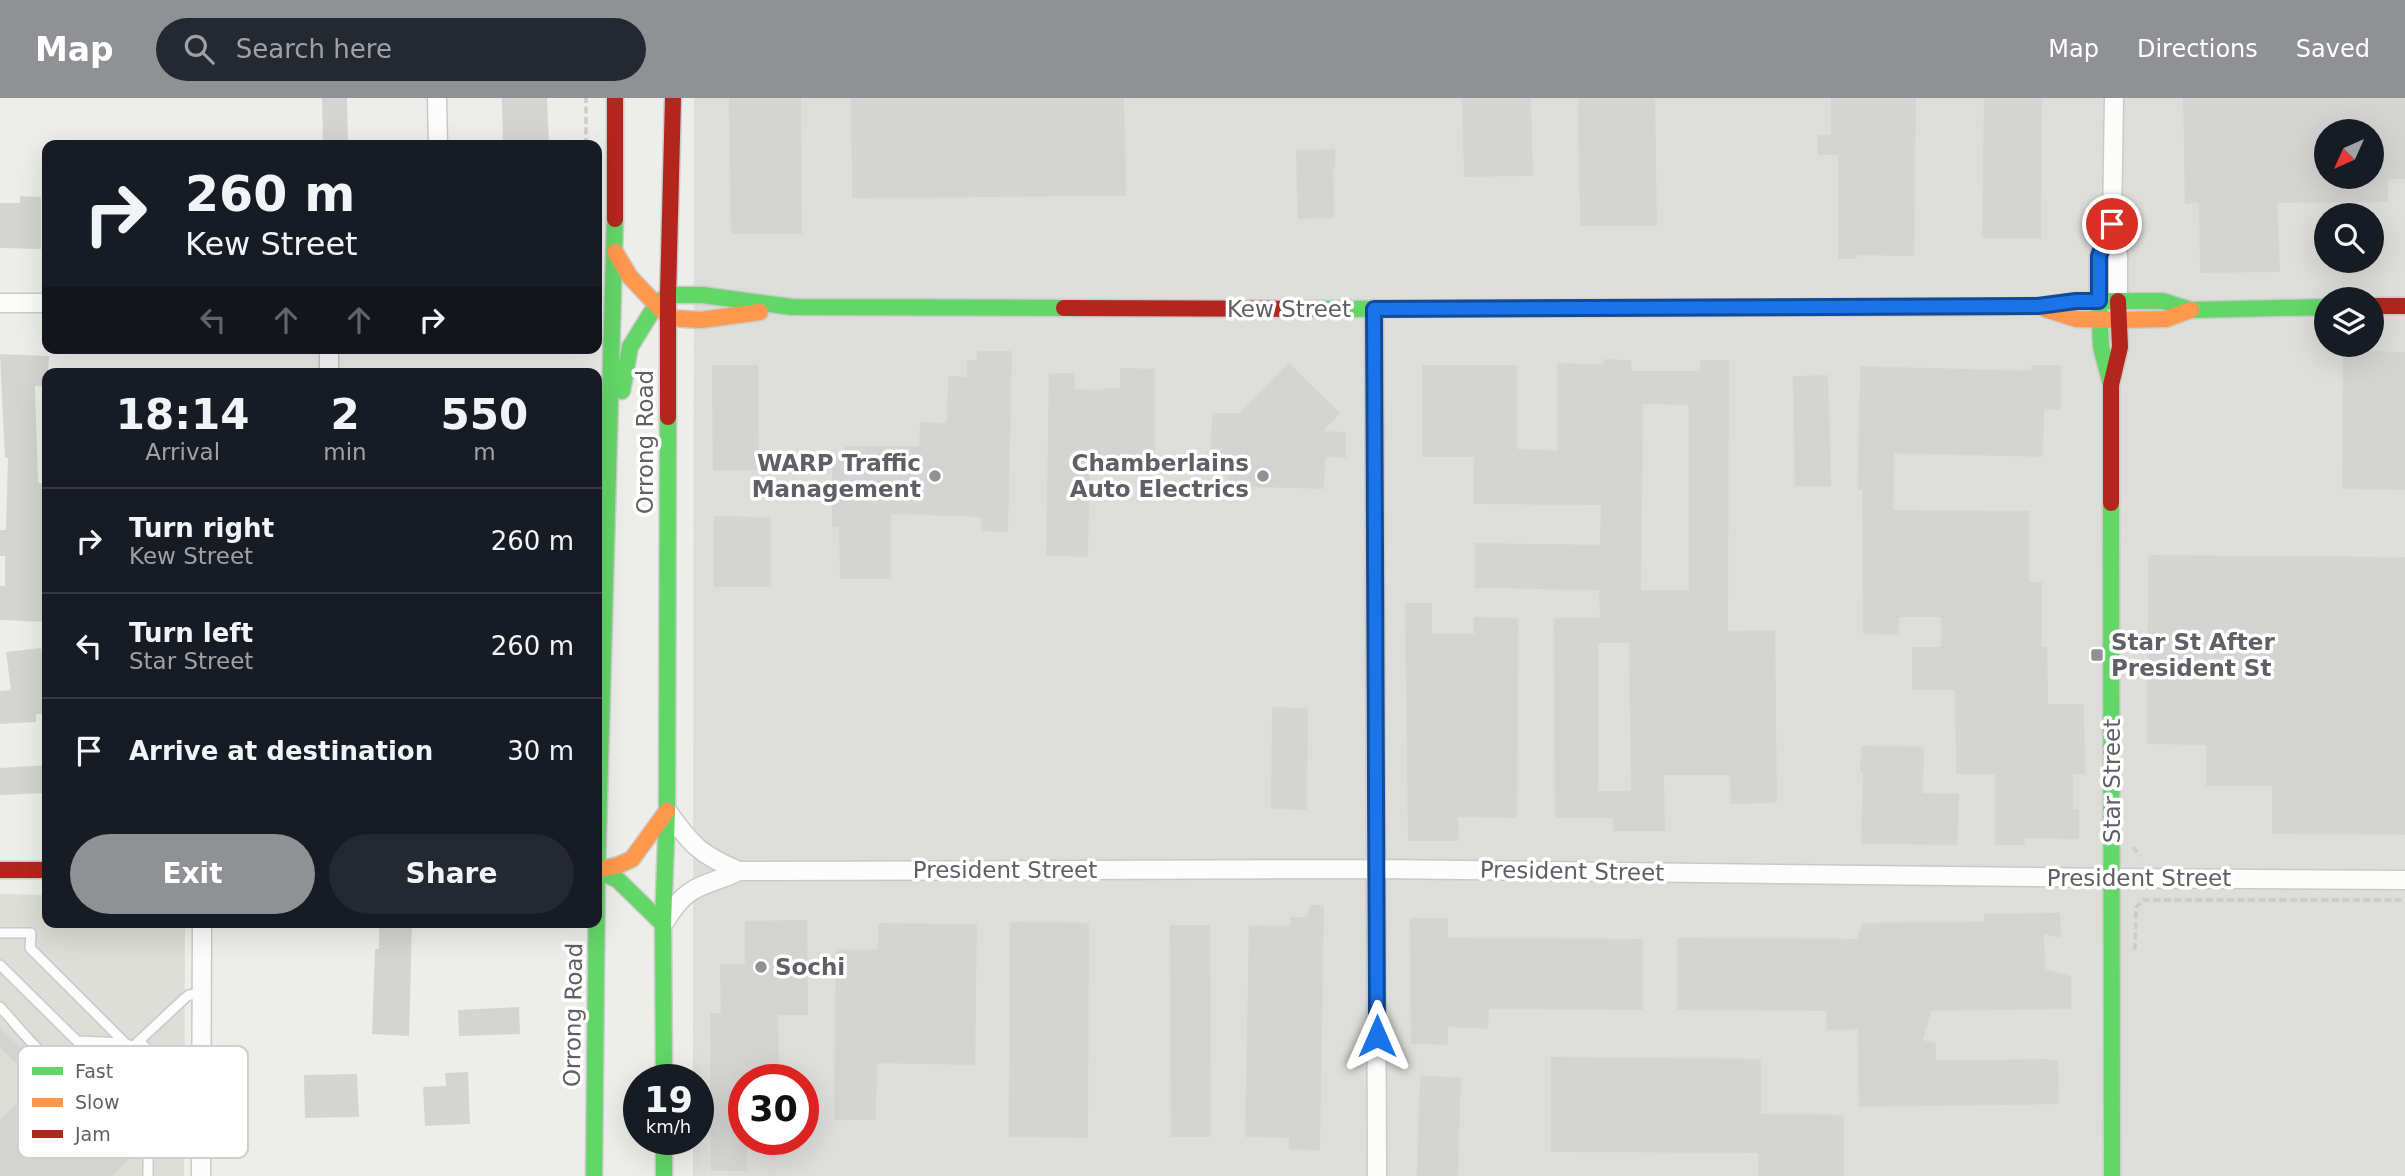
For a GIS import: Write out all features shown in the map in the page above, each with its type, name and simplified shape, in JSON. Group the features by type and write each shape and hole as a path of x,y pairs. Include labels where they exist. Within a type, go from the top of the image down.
{"main road":[{"name":"Orrong Road","path":"602,716 615,252 615,98"},
{"name":"Orrong Road","path":"664,1064 668,318 662,300 673,98"},
{"path":"608,531 624,375 630,347 662,300 630,277 615,252"},
{"name":"Kew Street","path":"662,300 702,295 792,307 1374,309 2038,306 2076,301 2120,320 2166,319 2190,310 2314,307"},
{"name":"Kew Street","path":"2099,310 2118,301 2164,300 2190,310"},
{"name":"Star Street","path":"2112,1176 2111,385 2120,347 2118,301"},
{"path":"2384,306 2405,306"},
{"name":"Kew Street","path":"668,318 701,320 792,307"},
{"name":"Star Street","path":"2099,310 2101,348 2111,385"},
{"path":"602,869 632,859 667,811"},
{"path":"0,870 42,870"},
{"path":"602,872 618,880 663,925"},
{"name":"Orrong Road","path":"594,1176 596,928"},
{"path":"664,1155 664,1176"}],"street":[{"path":"437,98 438,140"},
{"name":"Star Street","path":"2114,98 2112,224 2118,255 2118,301"},
{"name":"Star Street","path":"2099,310 2099,256 2112,224"},
{"path":"602,266 615,252"},
{"path":"0,303 42,303"},
{"path":"1374,309 1377,1176"},
{"path":"602,336 612,351"},
{"name":"President Street","path":"667,811 694,847 739,871"},
{"name":"President Street","path":"663,925 674,906 687,892 739,871 1378,869 2405,880"},
{"path":"202,928 202,1046"},
{"path":"201,1158 201,1176"}],"lane":[{"path":"0,933 32,933 30,948 139,1046"},
{"path":"0,965 77,1041 133,1043"},
{"path":"130,1046 189,995 202,993"},
{"path":"0,1007 37,1046"},
{"path":"148,1158 148,1176"}],"path":[{"path":"586,98 586,140"},
{"path":"2144,900 2405,900"}],"shaded area":[{"path":"694,98 2405,98 2405,1176 693,1176 693,1155 714,1155 714,1064 693,1064"},
{"path":"0,894 42,895 42,928 185,928 185,1046 18,1046 18,1158 184,1158 184,1176 0,1176"}],"building":[{"path":"322,98 347,98 348,140 323,140"},
{"path":"502,98 547,98 549,140 503,140"},
{"path":"729,98 801,98 802,234 731,234"},
{"path":"851,98 1124,98 1126,196 852,198"},
{"path":"1462,98 1531,98 1533,176 1464,177"},
{"path":"1578,98 1655,98 1657,226 1580,226"},
{"path":"1831,98 1916,98 1914,256 1857,255 1857,259 1838,259 1838,155 1818,155 1818,135 1831,135"},
{"path":"1984,98 2042,98 2041,238 1982,238"},
{"path":"2183,98 2405,98 2405,179 2388,179 2388,202 2277,203 2280,272 2200,273 2199,203 2185,204"},
{"path":"1335,149 1334,218 1298,219 1296,150"},
{"path":"20,196 41,197 41,249 0,248 0,203 20,203"},
{"path":"977,351 1012,351 1008,532 981,531 981,517 891,514 891,579 840,579 839,527 832,527 832,458 845,458 845,446 919,446 920,422 947,423 948,376 967,377 967,360 977,360"},
{"path":"2384,351 2405,352 2405,490 2342,489 2343,357 2384,357"},
{"path":"0,354 49,356 48,368 42,368 42,387 35,386 38,483 42,483 42,622 0,620 0,586 5,586 5,556 0,556 0,530 6,530 8,458 5,458"},
{"path":"1604,359 1631,360 1631,371 1700,371 1700,360 1729,360 1728,631 1775,630 1777,803 1731,804 1730,775 1664,775 1665,831 1613,831 1613,818 1555,818 1554,618 1600,618 1599,590 1475,588 1475,543 1600,545 1601,505 1474,504 1474,457 1422,457 1422,365 1517,365 1517,449 1557,451 1557,363 1604,364","holes":["1643,404 1689,405 1689,590 1641,590","1598,643 1629,643 1631,791 1598,791"]},
{"path":"1289,363 1340,413 1323,431 1346,432 1346,458 1325,457 1324,489 1228,486 1228,474 1210,473 1212,413 1240,413"},
{"path":"712,365 758,365 759,470 713,470"},
{"path":"2031,365 2061,365 2061,410 2044,409 2043,457 1894,453 1893,510 2029,511 2029,582 2042,582 2042,647 2047,647 2048,704 2084,704 2085,774 2073,774 2073,809 2079,809 2079,839 2025,838 2025,845 1995,845 1995,774 1956,774 1955,690 1912,690 1912,647 1941,647 1941,617 1899,617 1899,635 1863,634 1862,490 1858,490 1860,366 2031,371"},
{"path":"1120,368 1155,369 1155,461 1090,460 1088,557 1046,556 1049,373 1075,373 1074,389 1105,390 1120,388"},
{"path":"1828,375 1831,486 1795,486 1793,376"},
{"path":"714,516 771,517 771,587 714,587"},
{"path":"2148,555 2405,557 2405,835 2272,834 2272,786 2206,786 2206,745 2147,744"},
{"path":"1405,603 1432,603 1432,634 1474,634 1474,617 1518,618 1517,818 1458,817 1459,841 1408,841"},
{"path":"41,648 42,714 36,714 36,722 0,724 0,691 11,690 6,652"},
{"path":"1272,707 1308,708 1307,810 1271,809"},
{"path":"1861,746 1924,747 1923,793 1959,794 1957,845 1861,844"},
{"path":"42,765 42,793 0,795 0,768"},
{"path":"1309,905 1324,905 1320,1150 1289,1149 1289,1138 1245,1137 1249,925 1290,926 1290,917 1308,917"},
{"path":"2060,913 2061,938 2044,934 2045,969 2071,976 2071,1009 1931,1011 1923,1040 1936,1044 1936,1060 2058,1061 2059,1104 1859,1107 1858,1029 1827,1030 1826,1011 1677,1010 1677,938 1857,939 1862,923 1983,922 1985,914"},
{"path":"1410,918 1448,918 1448,938 1643,939 1643,1010 1489,1009 1488,1029 1448,1027 1448,1045 1411,1044"},
{"path":"807,920 808,1015 778,1015 779,1064 728,1064 728,1155 747,1155 747,1171 711,1171 711,1155 714,1155 714,1064 710,1064 710,1013 721,1013 720,964 745,964 745,921"},
{"path":"1010,922 1089,923 1088,1138 1009,1137"},
{"path":"878,923 977,924 975,1065 877,1063 876,1120 834,1120 836,949 878,950"},
{"path":"1170,925 1210,925 1211,1137 1171,1137"},
{"path":"379,928 412,928 409,1036 372,1034 375,949 379,949"},
{"path":"519,1007 520,1034 459,1036 458,1010"},
{"path":"0,1027 19,1046 18,1065 0,1047"},
{"path":"1551,1057 1761,1059 1761,1114 1844,1115 1844,1176 1758,1176 1758,1153 1551,1152"},
{"path":"468,1072 470,1124 425,1126 423,1087 446,1086 445,1073"},
{"path":"357,1074 359,1117 305,1118 304,1075"},
{"path":"1420,1076 1461,1077 1458,1176 1417,1176"},
{"path":"18,1102 18,1158 130,1158 112,1176 0,1176 0,1120"}],"traffic: fast":[{"path":"602,689 615,219"},
{"path":"622,391 630,347 656,305 668,295 702,295 792,307 1064,308"},
{"path":"1321,309 1967,307 2038,306 2076,301 2163,301 2191,310 2314,307"},
{"path":"2099,303 2101,347 2110,381"},
{"path":"664,1064 668,417"},
{"path":"2111,503 2112,1176"},
{"path":"602,872 618,880 663,924"},
{"path":"594,1176 596,928"},
{"path":"664,1155 664,1176"}],"traffic: slow":[{"path":"615,252 630,277 669,318 701,320 760,312"},
{"path":"2045,309 2077,319 2120,320 2166,319 2191,310"},
{"path":"602,869 632,859 667,811"}],"traffic: jam":[{"path":"615,98 615,219"},
{"path":"668,417 673,98"},
{"path":"2111,503 2111,385 2120,347 2118,301"},
{"path":"2384,306 2405,306"},
{"path":"1064,308 1321,309"},
{"path":"0,870 42,870"}],"place":[{"name":"WARP Traffic Management","path":"935,476"},
{"name":"Chamberlains Auto Electrics","path":"1263,476"},
{"name":"Star St After President St","path":"2097,655"},
{"name":"Sochi","path":"761,967"}],"route":[{"path":"1377,1036 1374,309 2038,306 2099,301 2099,256 2112,224"}]}
